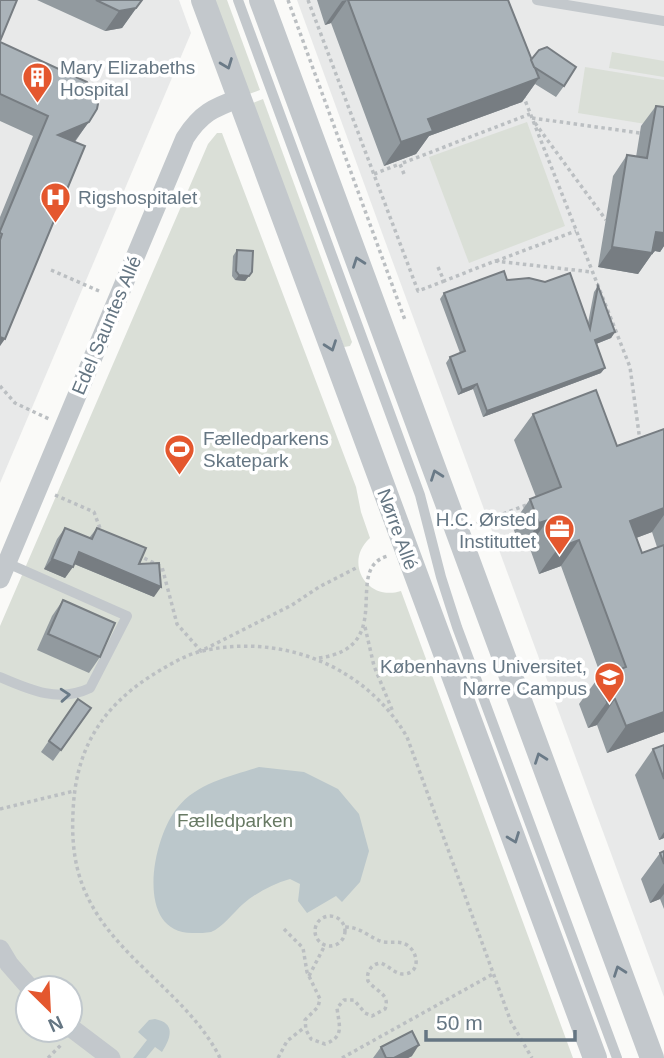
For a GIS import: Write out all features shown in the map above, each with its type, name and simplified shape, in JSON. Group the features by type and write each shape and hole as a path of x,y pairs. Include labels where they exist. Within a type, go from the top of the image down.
{"street":[{"name":"Nørre Allé","path":"203,0 595,1058"},
{"path":"261,0 652,1058"},
{"name":"Edel Sauntes Allé","path":"3,571 185,138 207,111 240,98"},
{"path":"0,949 18,974"},
{"path":"84,1038 111,1058"}],"lane":[{"path":"238,0 420,495 457,627 617,1058"},
{"path":"537,0 664,21"},
{"path":"0,677 50,696 79,694 90,688 127,616 3,571"}],"path":[{"path":"308,0 418,290 576,231"},
{"path":"521,88 630,367 640,443"},
{"path":"374,174 531,116 640,133"},
{"path":"531,116 606,220"},
{"path":"400,164 404,174"},
{"path":"495,261 592,272"},
{"path":"438,267 444,281"},
{"path":"51,270 96,290"},
{"path":"0,386 15,403 63,425"},
{"path":"37,487 94,512 104,538"},
{"path":"479,523 531,503"},
{"path":"127,550 162,567 177,624 201,651"},
{"path":"396,554 382,557 372,569 367,583 365,625 374,666 395,717 407,737 511,1022 533,1058"},
{"path":"220,1058 209,1035 110,934 88,902 77,870 74,846 74,791 80,760 100,724 121,697 172,663 292,605 358,568"},
{"path":"316,658 334,656 344,651 354,644 365,625"},
{"path":"201,651 241,646 281,648 316,658 344,672 369,690 395,717"},
{"path":"0,809 74,791"},
{"path":"305,1027 311,1040 320,1044 329,1043 339,1034 341,1027 337,1009 344,1000 354,1000 365,1013 372,1016 379,1014 386,1007 384,995 368,981 367,975 372,967 385,964 407,974 415,967 415,954 409,946 401,942 381,941 356,928 345,927 335,916 321,918 315,932 318,941 332,946 341,942 345,927"},
{"path":"278,1058 287,1041 305,1027 308,1016 320,1002 309,976 303,948 284,929"},
{"path":"309,976 325,945"},
{"path":"342,1058 493,974"}],"shaded area":[{"name":"Rigshospitalet","path":"0,0 179,0 191,33 0,483"},
{"name":"Københavns Universitet, Nørre Campus","path":"297,0 664,0 664,997 385,241"},
{"path":"259,767 304,772 338,789 359,814 369,851 360,882 342,902 336,896 307,913 298,901 300,884 290,879 254,896 211,932 175,930 163,919 156,902 154,882 161,840 169,821 186,799 205,786"},
{"path":"149,1020 162,1021 169,1028 165,1047 162,1052 155,1047 146,1058 133,1058 147,1040 138,1032"}],"green space":[{"path":"215,0 227,0 260,90 249,94"},
{"path":"612,52 664,61 664,77 609,68"},
{"path":"585,67 664,80 664,127 578,113"},
{"path":"263,99 352,342 350,346 344,347 253,103"},
{"path":"527,122 565,226 469,263 429,157"},
{"name":"Fælledparken","path":"217,133 222,133 356,487 370,538 362,548 359,568 363,578 378,591 401,591 573,1058 0,1058 0,626 208,144"}],"building":[{"path":"0,0 17,0 0,41"},
{"path":"96,0 142,0 136,8 119,11"},
{"path":"348,0 508,0 539,78 428,119 433,131 401,142"},
{"path":"0,42 87,82 98,104 89,122 58,135 85,146 5,339 0,337 0,231 48,116 0,94"},
{"path":"547,47 576,67 564,86 534,67 531,60 539,50"},
{"path":"656,106 664,107 664,233 656,232 652,253 612,247 627,155 647,158"},
{"path":"237,250 253,251 252,272 249,276 239,275 236,271"},
{"path":"504,271 507,280 529,278 545,282 570,273 590,329 598,286 615,332 595,340 605,368 487,411 477,384 462,390 450,357 465,351 444,293"},
{"path":"596,390 617,446 664,429 664,508 630,521 642,553 664,545 664,712 626,726 615,699 607,702 598,678 626,667 579,540 558,548 548,520 539,523 530,499 561,487 533,414"},
{"path":"65,528 92,539 97,528 146,548 139,564 159,563 161,587 79,552 73,567 52,559"},
{"path":"63,600 115,623 100,657 48,634"},
{"path":"78,699 91,708 61,750 49,741"},
{"path":"664,745 664,779 653,749"},
{"path":"412,1031 419,1045 394,1058 386,1058 381,1047"}],"place":[{"name":"Mary Elizabeths Hospital","path":"37,105"},
{"name":"Rigshospitalet","path":"55,224"},
{"name":"Fælledparkens Skatepark","path":"180,476"},
{"name":"H.C. Ørsted Instituttet","path":"559,557"},
{"name":"Københavns Universitet, Nørre Campus","path":"610,704"}]}
